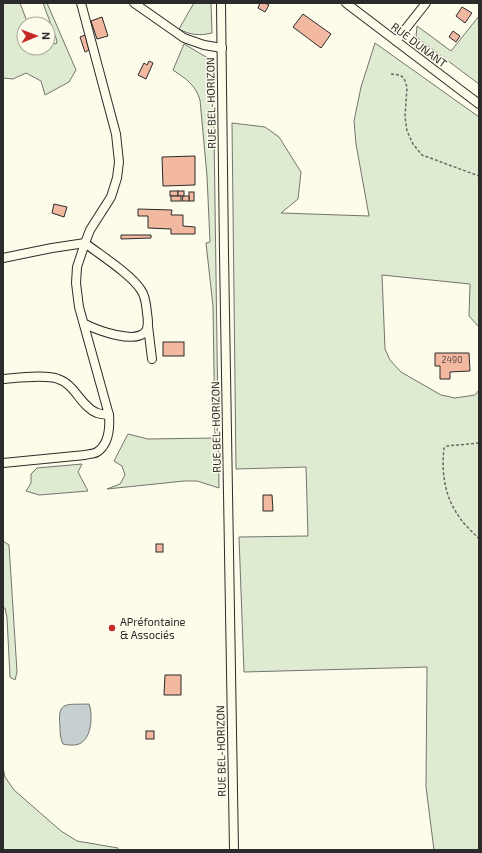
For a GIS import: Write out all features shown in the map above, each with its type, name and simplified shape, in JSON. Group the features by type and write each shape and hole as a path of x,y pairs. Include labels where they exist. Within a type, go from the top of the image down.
{"street":[{"path":"3,463 85,455 97,452 105,443 110,428 109,415 85,324 79,307 76,284 77,267 84,243 90,230 111,197 117,178 118,162 116,134 81,3"},
{"path":"134,3 184,38 204,45 222,48"},
{"name":"RUE BEL-HORIZON","path":"221,3 234,850"},
{"name":"RUE DUNANT","path":"346,3 479,104"},
{"path":"396,41 426,3"},
{"path":"4,257 84,243 136,282 143,292 146,300 152,359"},
{"path":"85,324 106,333 139,336 145,332 148,325"},
{"path":"3,379 42,377 58,379 69,385 90,409 96,413 109,415"}],"path":[{"path":"390,74 400,75 404,78 407,87 405,117 407,132 412,144 422,155 479,176"},
{"path":"479,443 447,446 444,448 443,458 443,475 446,491 460,518 479,539"}],"green space":[{"path":"3,3 20,3 25,16 16,16 16,56 56,56 56,24 76,70 69,82 45,95 41,81 26,73 13,79 3,78"},
{"path":"43,3 47,3 53,16 48,16"},
{"path":"194,3 211,3 212,33 195,34 187,33 179,29"},
{"path":"479,16 479,84 416,37 417,26 451,51"},
{"path":"375,43 479,117 479,327 469,316 470,284 382,275 385,349 390,360 401,372 441,395 455,398 475,395 479,390 479,850 434,850 426,787 427,667 244,672 239,537 308,536 306,467 236,469 232,123 265,127 279,137 301,172 298,199 281,213 369,216 356,144 354,121 361,87"},
{"path":"184,44 213,61 219,488 197,481 184,481 107,489 120,484 125,475 122,466 114,461 128,434 148,439 215,438 213,306 206,243 210,242 207,176 200,100 193,86 173,70"},
{"path":"82,464 78,472 88,491 39,495 26,491 31,483 31,474 37,468"},
{"path":"3,541 9,545 17,672 15,680 10,677 7,618 5,608 3,608"},
{"path":"3,768 5,777 14,790 61,831 77,841 118,848 117,850 3,850"}],"shaded area":[{"path":"89,704 91,720 87,737 77,745 63,744 60,735 59,718 62,708 69,705"}],"building":[{"path":"260,3 269,5 265,12 258,8"},
{"path":"462,7 472,13 465,23 456,16"},
{"path":"303,14 331,34 321,48 293,27"},
{"path":"102,17 108,36 97,39 91,21"},
{"path":"453,31 460,36 456,42 449,37"},
{"path":"85,35 89,50 85,52 80,37"},
{"path":"149,61 153,63 146,79 138,75 144,63 147,65"},
{"path":"195,156 195,185 163,186 162,157"},
{"path":"170,191 178,191 178,196 170,196"},
{"path":"178,191 184,191 184,196 178,196"},
{"path":"189,192 194,192 194,201 189,201"},
{"path":"171,196 181,196 181,201 171,201"},
{"path":"183,196 189,196 189,201 182,201"},
{"path":"54,204 67,207 64,217 52,213"},
{"path":"138,209 172,210 171,215 183,215 183,226 195,227 195,234 171,234 171,229 148,228 148,216 138,216"},
{"path":"121,235 151,235 151,238 121,239"},
{"path":"163,342 184,342 184,356 163,356"},
{"path":"435,353 469,353 470,371 450,372 450,379 440,379 440,366 435,366"},
{"path":"263,495 272,495 273,511 263,511"},
{"path":"156,544 163,544 163,552 156,552"},
{"path":"165,675 181,675 181,695 164,695"},
{"path":"146,731 154,731 154,739 146,739"}],"place":[{"name":"APréfontaine & Associés","path":"112,628"}]}
